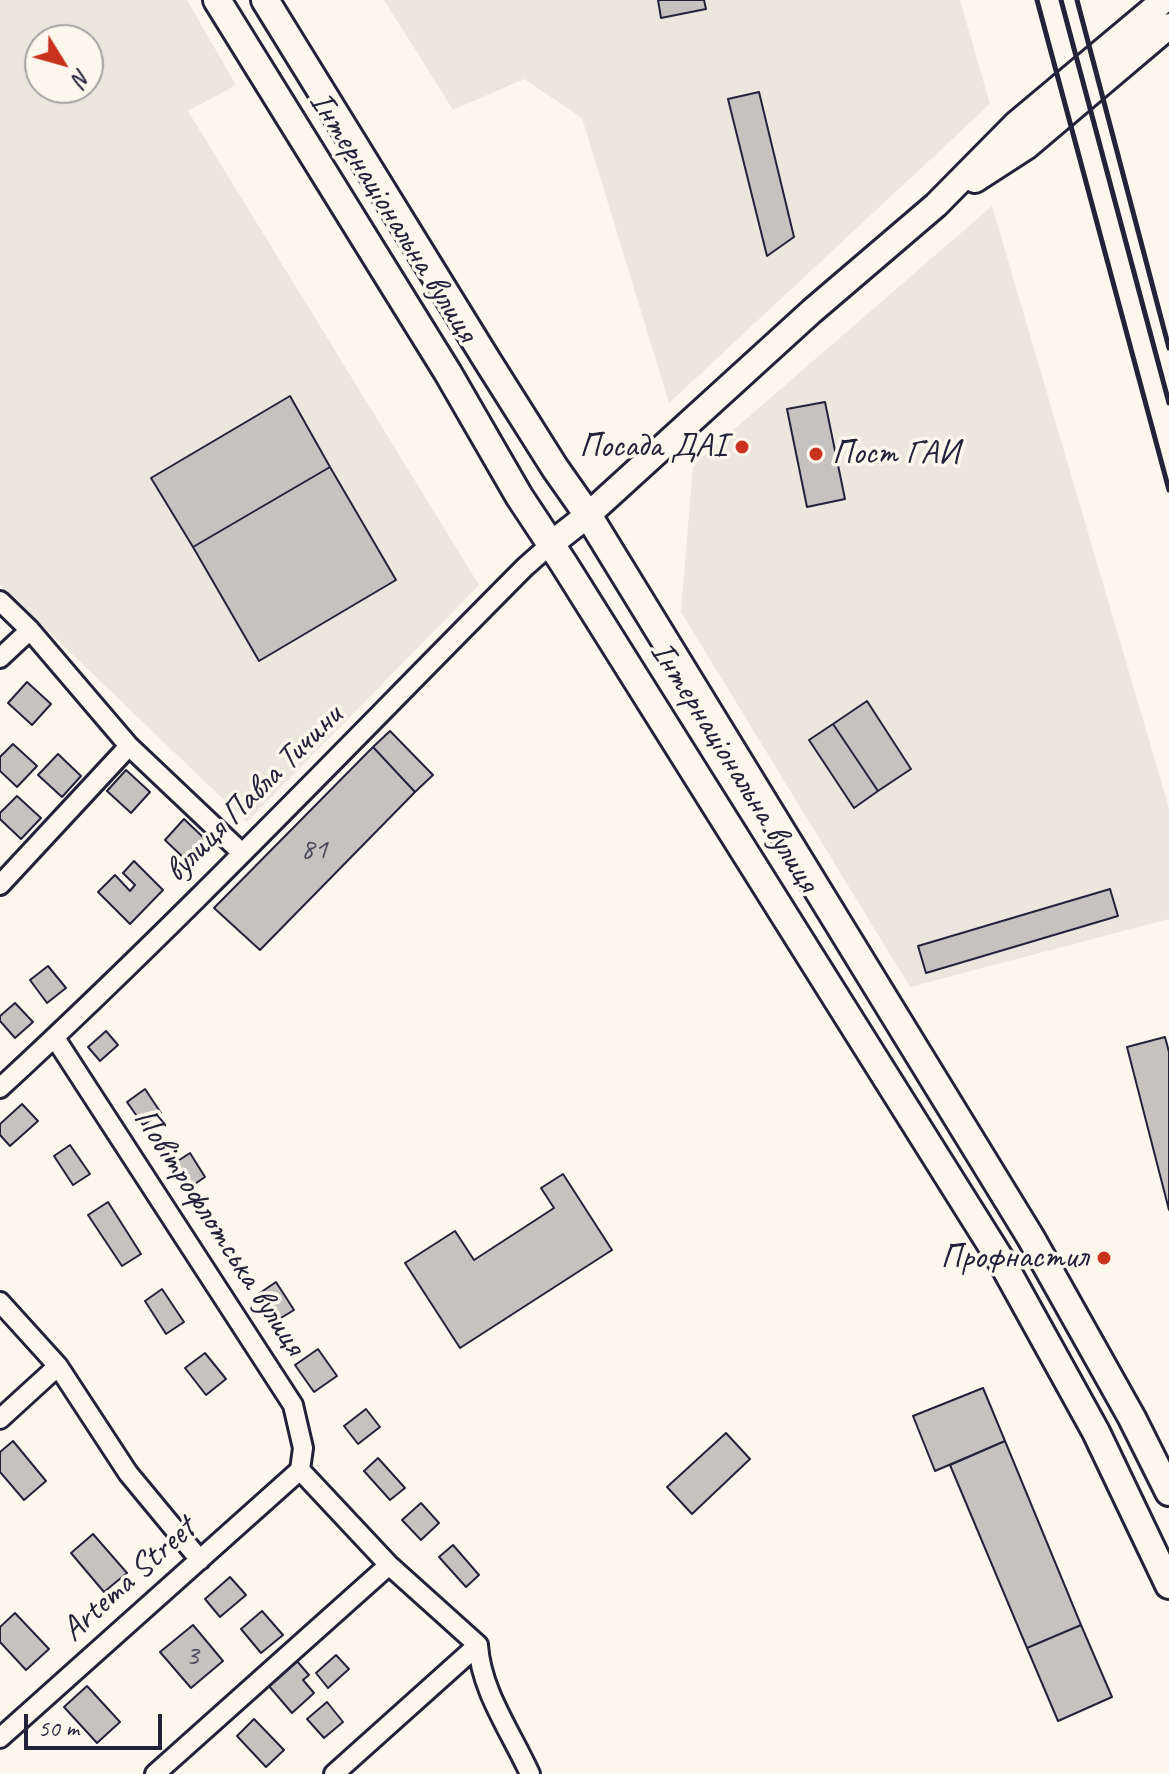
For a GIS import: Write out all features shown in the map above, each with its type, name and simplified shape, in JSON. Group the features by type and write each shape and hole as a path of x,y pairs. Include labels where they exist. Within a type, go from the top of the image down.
{"main road":[{"name":"Інтернаціональна вулиця","path":"217,0 448,373 519,496 1002,1262 1096,1432 1169,1585"},
{"name":"Інтернаціональна вулиця","path":"265,0 485,357 588,515 1031,1238 1132,1418 1169,1492"}],"street":[{"path":"551,544 588,515 779,340 936,205 1016,124 1164,0"},
{"path":"936,205 1026,147 1169,26"},
{"name":"вулиця Павла Тичини","path":"0,1088 55,1038 551,544"},
{"path":"0,601 30,630 129,746 242,853"},
{"path":"0,658 30,630"},
{"path":"0,885 129,746"},
{"name":"Повітрофлотська вулиця","path":"55,1038 293,1405 303,1448 300,1470"},
{"path":"0,1302 58,1366 128,1473 200,1560"},
{"path":"0,1419 58,1366"},
{"path":"300,1470 389,1565 478,1645 486,1686 530,1774"},
{"name":"Artema Street","path":"0,1738 300,1470"},
{"path":"155,1774 389,1565"},
{"path":"334,1774 478,1645"}],"shaded area":[{"path":"0,0 187,0 236,85 188,111 479,585 247,822 0,585"},
{"path":"384,0 960,0 990,104 669,403 582,118 524,79 453,110"},
{"path":"992,206 1169,808 1169,919 910,987 681,612 693,465"}],"building":[{"path":"658,0 704,0 706,9 661,18"},
{"path":"759,92 794,237 767,256 728,99"},
{"path":"290,396 330,467 193,547 151,478"},
{"name":"Пост ГАИ","path":"825,402 845,499 807,507 787,409"},
{"path":"330,467 396,580 259,661 193,547"},
{"path":"27,682 51,704 32,725 8,703"},
{"path":"867,701 911,769 878,791 833,724"},
{"path":"833,724 878,791 854,808 809,740"},
{"path":"390,731 433,775 415,792 373,747"},
{"path":"13,744 37,766 17,787 0,771 0,757"},
{"path":"373,747 415,792 260,950 214,908"},
{"path":"58,754 81,776 62,797 38,775"},
{"path":"126,770 150,792 131,813 107,791"},
{"path":"17,796 41,818 21,839 0,819 0,813"},
{"path":"184,819 208,842 189,863 165,840"},
{"path":"134,861 163,890 130,924 98,892 115,875 130,891 135,885 123,873"},
{"path":"1110,889 1118,916 926,973 918,946"},
{"path":"48,966 66,988 47,1003 30,980"},
{"path":"15,1003 33,1022 15,1038 0,1021 0,1016"},
{"path":"106,1031 118,1045 100,1061 88,1047"},
{"path":"1165,1037 1169,1052 1169,1210 1127,1047"},
{"path":"145,1089 161,1113 143,1125 127,1102"},
{"path":"22,1104 38,1121 10,1146 0,1135 0,1124"},
{"path":"70,1145 90,1174 73,1185 54,1156"},
{"path":"190,1153 205,1177 186,1190 170,1166"},
{"path":"563,1174 612,1250 460,1348 405,1263 455,1231 474,1260 554,1208 541,1188"},
{"path":"108,1202 141,1254 122,1266 88,1215"},
{"path":"276,1282 294,1310 271,1324 254,1297"},
{"path":"162,1289 184,1322 166,1334 145,1301"},
{"path":"318,1349 337,1376 314,1392 295,1365"},
{"path":"205,1353 226,1379 206,1395 185,1368"},
{"path":"983,1388 1005,1441 935,1471 913,1416"},
{"path":"366,1409 380,1427 358,1444 344,1426"},
{"path":"726,1433 750,1459 692,1514 667,1487"},
{"path":"13,1441 46,1481 24,1500 0,1472 0,1452"},
{"path":"1005,1441 1081,1625 1027,1648 950,1465"},
{"path":"378,1458 405,1488 390,1500 364,1471"},
{"path":"421,1503 439,1523 421,1540 402,1520"},
{"path":"93,1534 127,1573 104,1592 71,1553"},
{"path":"453,1545 479,1575 466,1587 439,1557"},
{"path":"230,1577 246,1595 220,1617 205,1599"},
{"path":"262,1611 283,1635 261,1653 241,1629"},
{"path":"15,1613 49,1649 26,1670 0,1642 0,1627"},
{"path":"193,1625 223,1661 191,1688 160,1652"},
{"path":"1081,1625 1112,1697 1058,1721 1027,1648"},
{"path":"336,1655 349,1669 328,1688 316,1673"},
{"path":"296,1660 309,1675 303,1680 314,1693 292,1713 268,1685"},
{"path":"87,1686 120,1722 97,1743 64,1707"},
{"path":"327,1702 343,1722 324,1738 307,1719"},
{"path":"254,1719 284,1750 266,1767 237,1736"}],"railway":[{"path":"1037,0 1169,490"},
{"path":"1061,0 1169,403"},
{"path":"1077,0 1169,348"}],"place":[{"name":"Посада ДАІ","path":"742,447"},
{"name":"Пост ГАИ","path":"816,454"},
{"name":"Профнастил","path":"1104,1258"}]}
